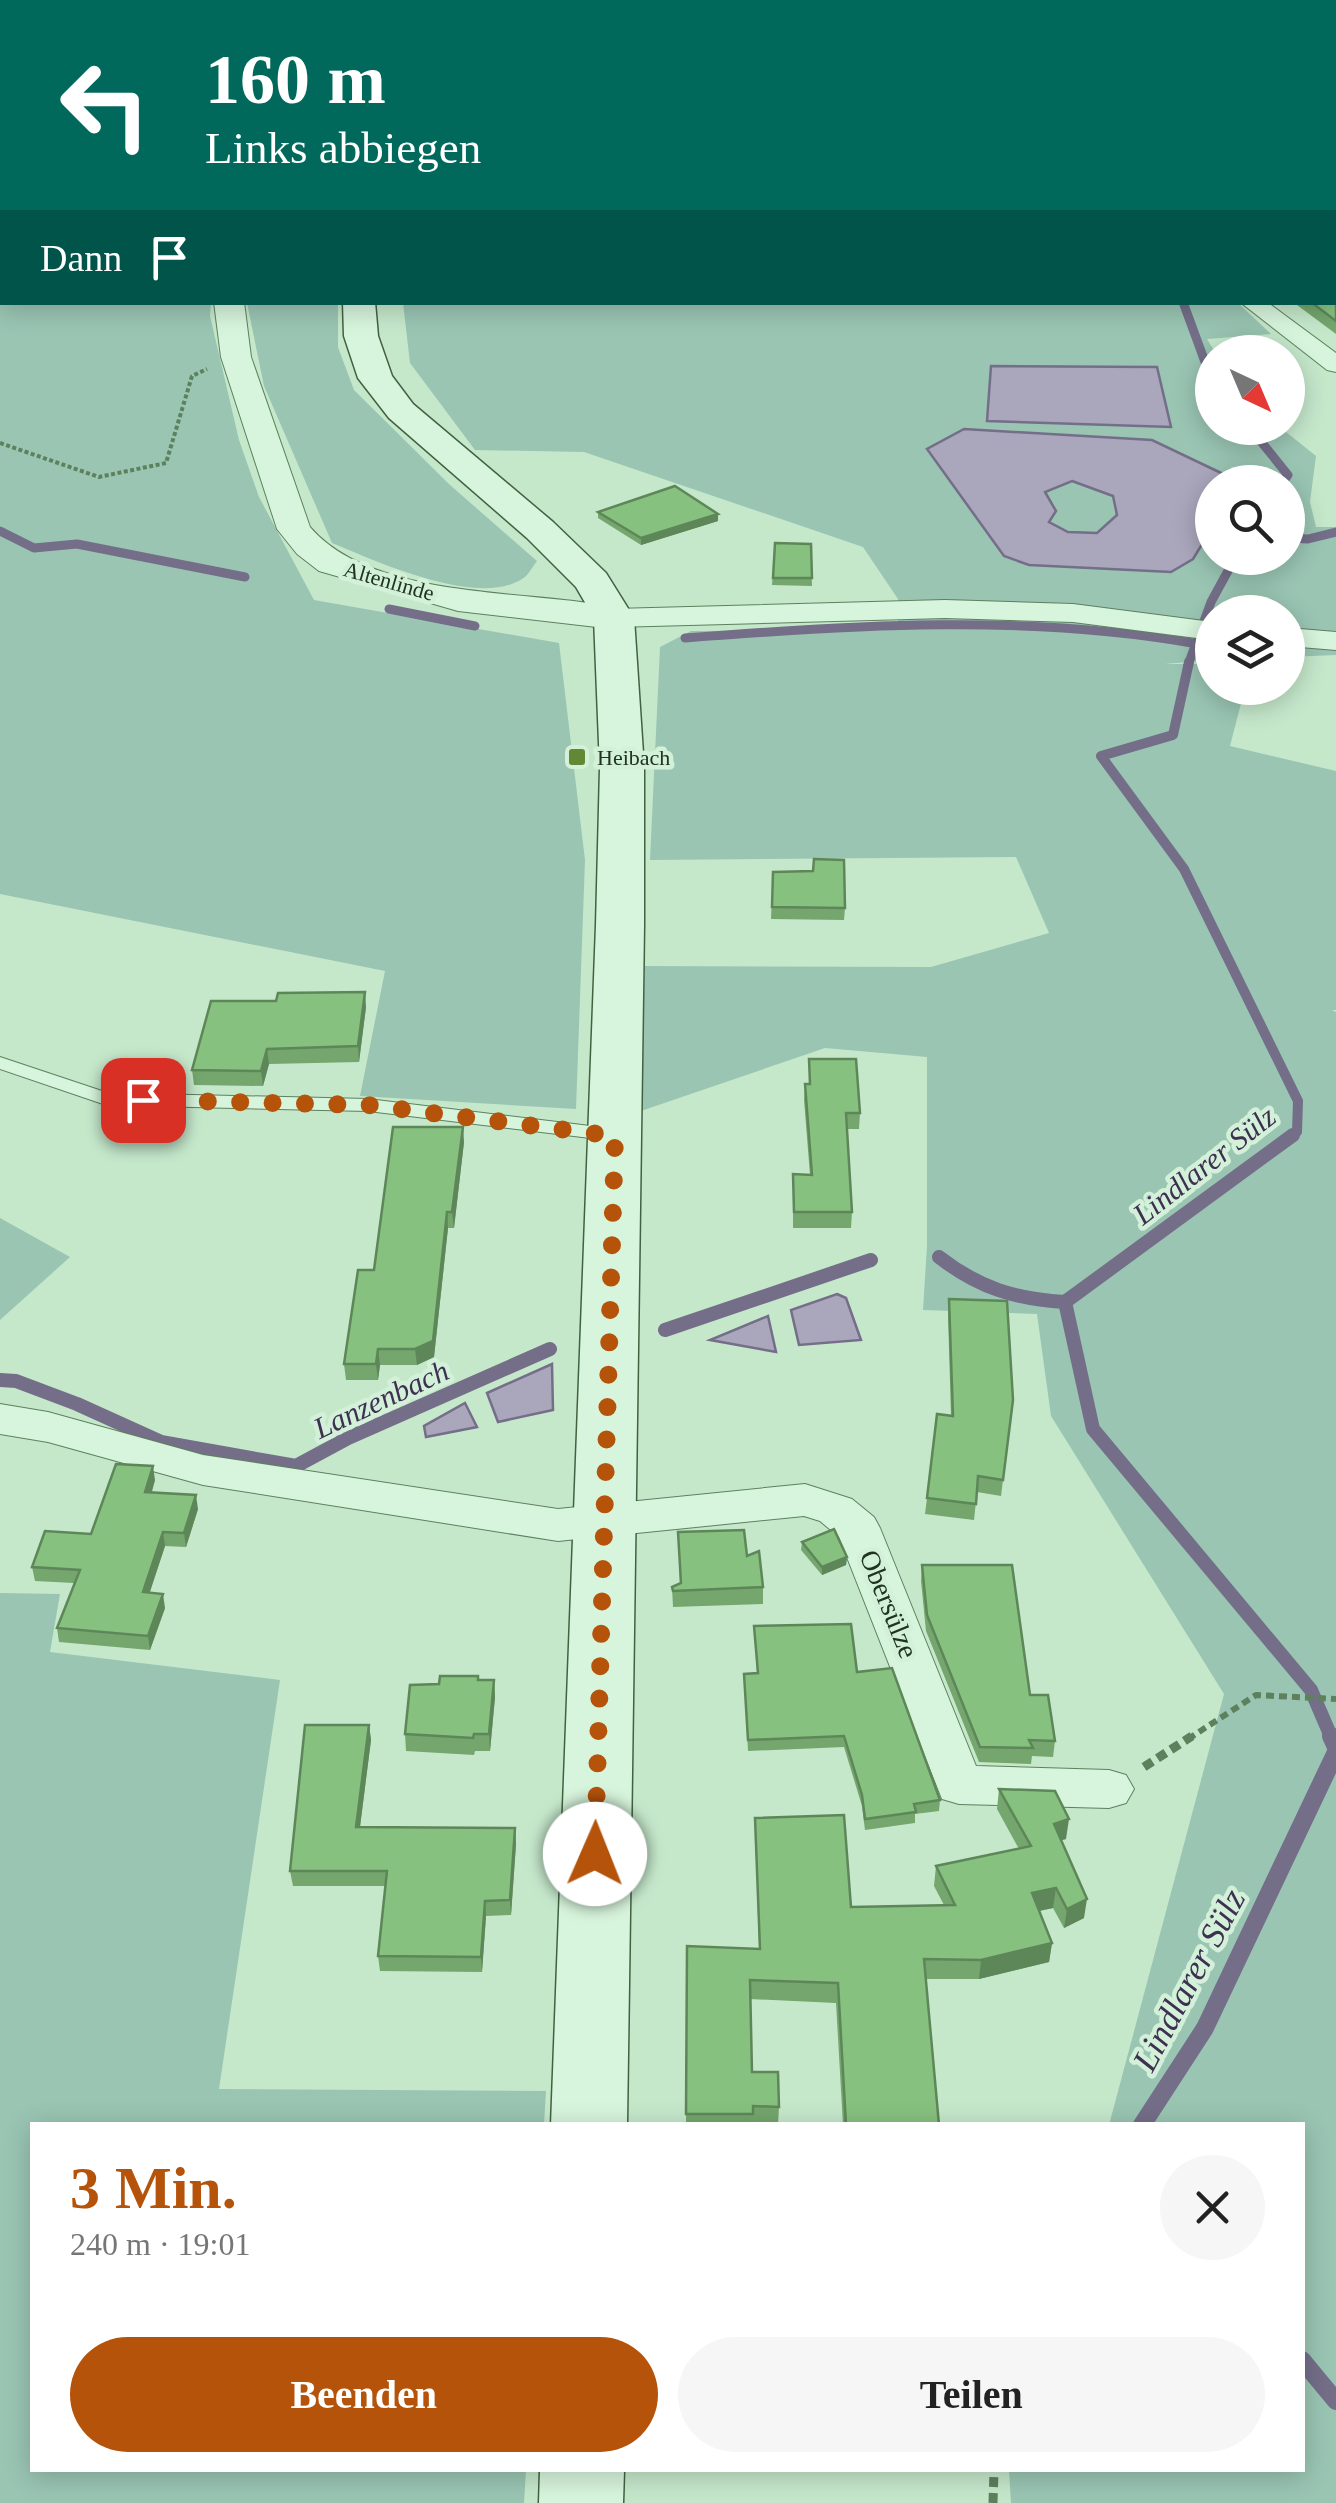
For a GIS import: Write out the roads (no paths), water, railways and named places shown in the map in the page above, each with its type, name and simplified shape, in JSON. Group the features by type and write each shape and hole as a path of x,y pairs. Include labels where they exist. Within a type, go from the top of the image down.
{"main road":[{"path":"360,305 360,336 376,378 401,411 579,568 592,581 614,618 622,768 589,2122"},
{"path":"581,2503 582,2472"}],"street":[{"name":"Altenlinde","path":"229,305 236,356 294,529 331,564 458,600 614,618"},
{"path":"1255,305 1336,365"},
{"path":"614,618 946,609 1072,613 1195,630"},
{"path":"1305,638 1336,641"},
{"path":"0,1419 48,1427 203,1470 558,1525 605,1522"},
{"name":"Obersülze","path":"605,1522 806,1500 836,1510 858,1528 874,1563 959,1785 1109,1789"}],"lane":[{"path":"0,1063 106,1099 368,1105 615,1123"}],"waterway":[{"name":"Lindlarer Sülz","path":"1184,305 1195,335"},
{"name":"Lindlarer Sülz","path":"1264,445 1280,465"},
{"path":"0,531 34,548 77,544 245,577"},
{"name":"Heibach","path":"1305,539 1336,532"},
{"name":"Lindlarer Sülz","path":"1189,663 1211,602 1226,575"},
{"path":"389,609 475,626"},
{"path":"685,638 875,626 1003,625 1192,643"},
{"name":"Lindlarer Sülz","path":"1189,663 1173,735 1101,756 1184,869 1298,1101 1297,1132 1290,1137"},
{"name":"Lindlarer Sülz","path":"1065,1302 1293,1135"},
{"name":"Lanzenbach","path":"939,1257 998,1290 1065,1302"},
{"name":"Lanzenbach","path":"665,1330 871,1260"},
{"name":"Lindlarer Sülz","path":"1065,1302 1093,1429 1311,1690 1332,1739"},
{"name":"Lanzenbach","path":"0,1380 16,1381 77,1404 161,1442 296,1466 348,1438 550,1349"},
{"name":"Lindlarer Sülz","path":"1331,1736 1336,1747"},
{"name":"Lindlarer Sülz","path":"1144,2122 1205,2028 1336,1752"},
{"name":"Lindlarer Sülz","path":"1305,2364 1336,2401"}],"place":[{"name":"Heibach","path":"577,757"}]}
